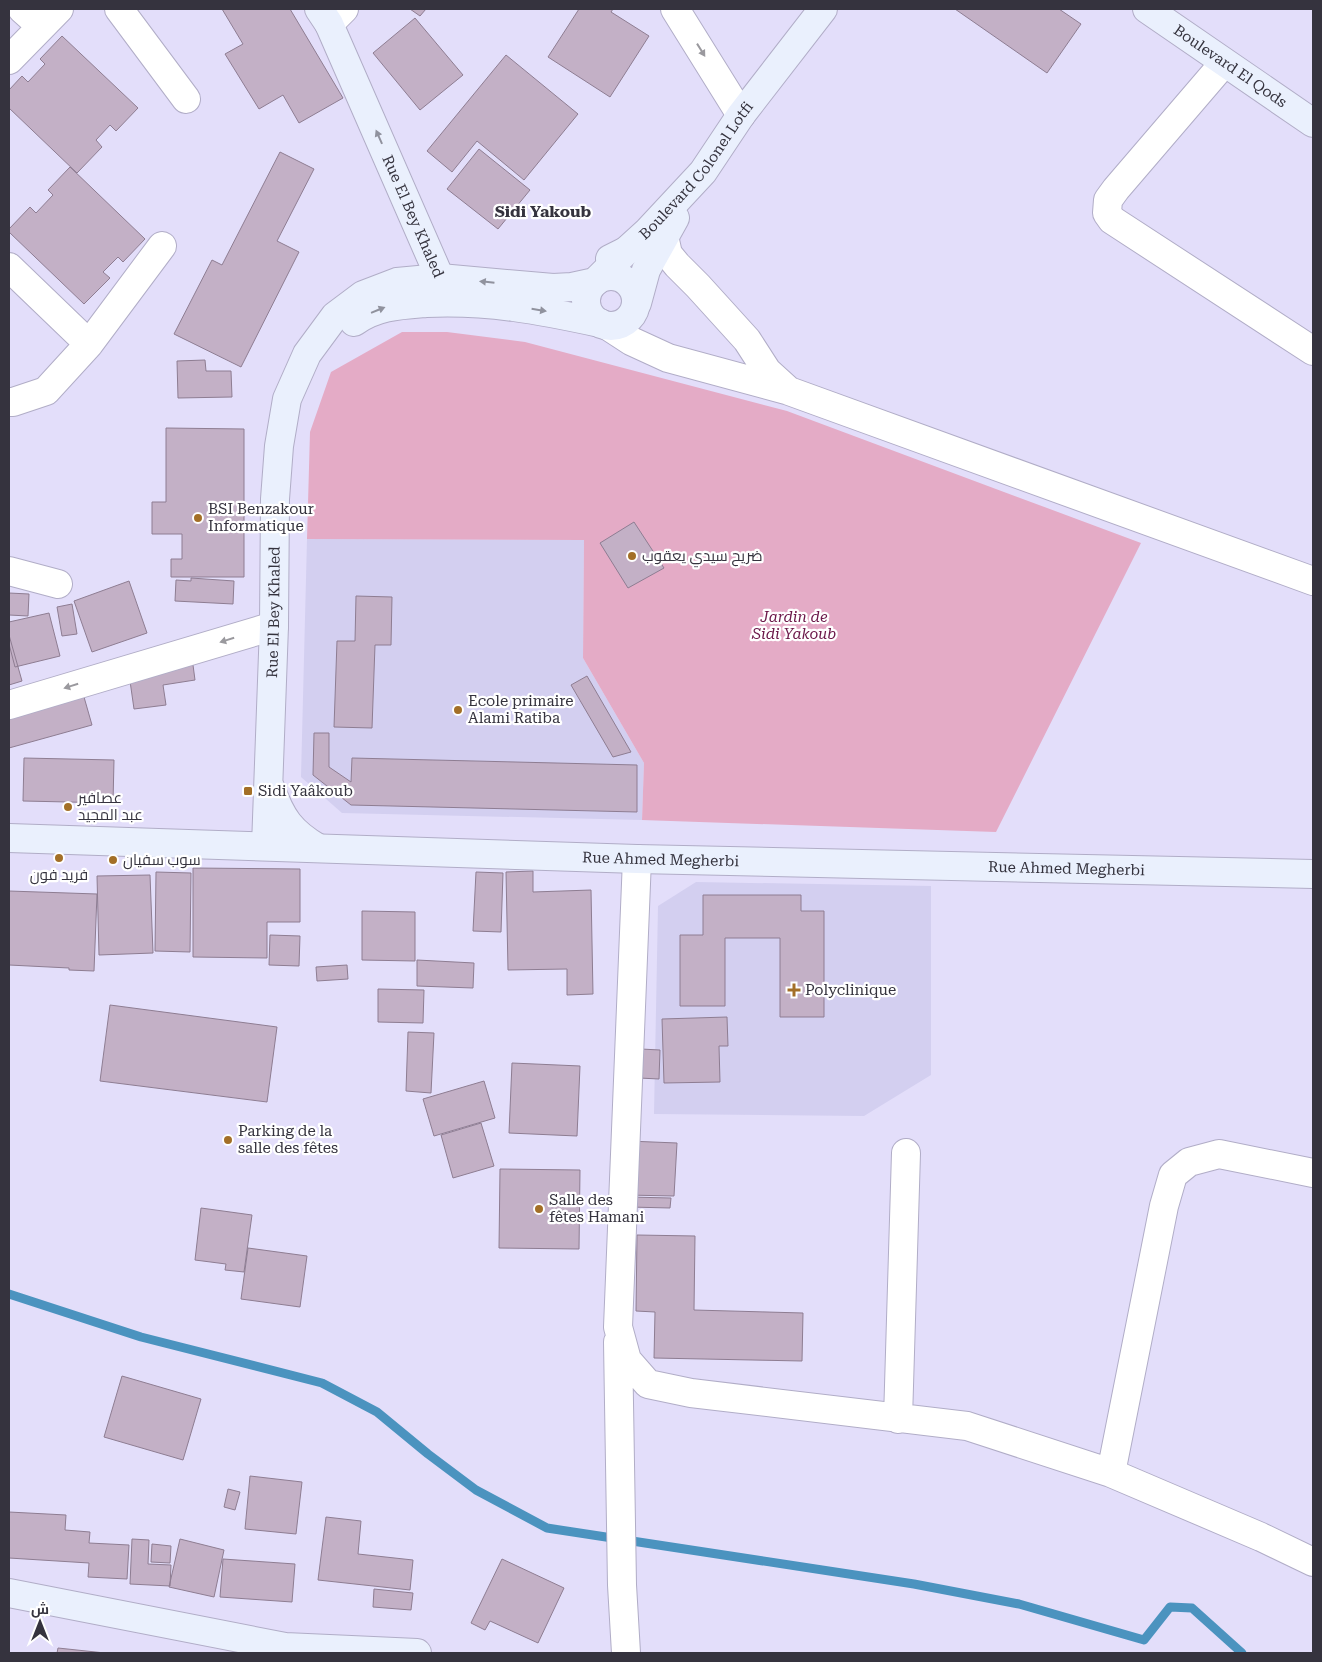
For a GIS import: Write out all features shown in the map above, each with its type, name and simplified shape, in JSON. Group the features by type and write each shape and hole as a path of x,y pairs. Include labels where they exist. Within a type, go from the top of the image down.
{"main road":[{"name":"Boulevard Colonel Lotfi","path":"534,287 568,278 626,251 648,231 703,172 741,115 823,9"},
{"name":"Boulevard El Qods","path":"1147,9 1313,123"},
{"name":"Rue El Bey Khaled","path":"266,846 274,626 275,499 279,446 287,399 308,354 335,316 363,295 397,282 440,278 330,14"},
{"path":"626,251 595,282 587,295 588,311 604,324 616,326 630,318 637,303 646,270 664,236 703,172"},
{"path":"440,278 534,287 572,287 595,282 602,277 619,277 632,287 636,294 637,303"},
{"name":"Rue El Bey Khaled","path":"308,354 358,318 382,307 456,301 500,304 552,312 604,324"},
{"path":"205,844 241,830 251,820 268,780"},
{"path":"268,780 278,810 287,823 301,838 318,848"},
{"name":"Rue Ahmed Megherbi","path":"9,838 637,859 1313,874"},
{"path":"9,1593 280,1650 417,1653"}],"street":[{"path":"119,9 186,99"},
{"path":"676,9 741,115"},
{"path":"9,60 40,15"},
{"path":"1224,63 1116,189 1108,200 1107,213 1112,220 1313,351"},
{"path":"664,236 668,254 676,265 698,286 747,340 767,372 789,391"},
{"path":"9,402 46,391 89,344 162,246"},
{"path":"9,267 89,344"},
{"path":"604,324 631,341 668,358 789,391 1313,581"},
{"path":"9,572 58,584"},
{"path":"9,705 274,626"},
{"path":"626,1653 622,1585 618,1327 637,859"},
{"path":"898,1419 906,1153"},
{"path":"1111,1473 1164,1206 1174,1175 1188,1162 1219,1154 1313,1173"},
{"path":"618,1327 627,1360 648,1384 691,1393 967,1426 1111,1473 1313,1562"}],"shaded area":[{"name":"Ecole primaire Alami Ratiba","path":"307,539 584,540 583,658 644,763 642,820 342,813 301,777"},
{"name":"Polyclinique","path":"696,882 931,886 931,1075 864,1116 654,1114 658,906"}],"green space":[{"name":"Jardin de Sidi Yakoub","path":"402,332 447,332 525,342 787,411 1141,543 996,832 642,820 644,763 583,658 584,540 307,539 310,432 331,372"}],"building":[{"path":"222,9 290,9 343,98 299,123 283,95 259,109 225,54 243,44"},
{"path":"410,9 426,9 420,16"},
{"path":"579,9 613,9 611,12 649,36 610,97 548,57"},
{"path":"955,9 1059,9 1081,24 1047,73"},
{"path":"415,18 463,75 420,110 373,53"},
{"path":"62,36 138,108 116,131 110,125 96,140 102,147 77,173 9,108 9,90 22,76 28,82 45,64 40,59"},
{"path":"506,55 578,114 524,180 477,141 452,172 427,151"},
{"path":"479,149 530,190 498,229 447,189"},
{"path":"280,152 314,169 277,241 299,252 241,367 174,334 212,260 222,265"},
{"path":"70,167 145,239 123,262 118,257 103,272 110,278 84,304 9,232 9,229 30,207 36,213 53,195 48,190"},
{"path":"205,360 206,371 231,371 232,397 178,398 177,361"},
{"name":"BSI Benzakour Informatique","path":"166,428 244,429 244,577 171,577 171,559 182,559 182,534 152,534 152,502 166,502"},
{"name":"ضريح سيدي يعقوب","path":"634,522 664,568 628,588 600,543"},
{"path":"191,578 234,581 233,604 175,601 176,580 191,581"},
{"path":"129,581 147,633 92,652 74,601"},
{"path":"9,593 29,594 28,616 9,615"},
{"path":"356,596 392,597 391,645 375,645 372,728 334,727 337,641 355,641"},
{"path":"72,604 77,634 62,636 57,607"},
{"path":"49,613 60,656 15,667 9,644 9,622"},
{"path":"9,635 22,681 9,685"},
{"path":"193,665 195,680 163,685 166,705 134,709 129,674"},
{"path":"587,676 631,752 613,757 571,685"},
{"path":"84,697 92,725 9,748 9,717"},
{"path":"314,733 329,733 329,767 351,782 352,758 637,765 637,812 351,805 313,775"},
{"path":"24,758 114,760 113,803 23,801"},
{"path":"193,868 300,869 300,922 267,922 267,958 193,957"},
{"path":"533,871 533,892 591,890 593,994 567,995 567,969 508,970 506,872"},
{"path":"156,872 191,873 190,952 155,951"},
{"path":"476,872 503,873 501,932 473,931"},
{"path":"150,875 153,953 99,955 97,876"},
{"path":"9,891 97,894 94,971 9,965"},
{"path":"703,895 801,895 801,911 824,911 824,1017 780,1017 780,938 725,938 725,1006 680,1006 680,935 703,935"},
{"path":"362,911 415,912 415,961 362,960"},
{"path":"270,935 300,936 299,966 269,965"},
{"path":"417,960 474,963 473,988 417,986"},
{"path":"347,965 348,979 317,981 316,967"},
{"path":"378,989 424,990 423,1023 378,1022"},
{"path":"110,1005 277,1027 267,1102 100,1081"},
{"path":"727,1017 728,1046 719,1046 720,1082 664,1083 662,1019"},
{"path":"408,1032 434,1033 431,1093 406,1091"},
{"path":"641,1049 660,1050 659,1079 639,1078"},
{"path":"512,1063 580,1066 577,1136 509,1133"},
{"path":"484,1081 495,1118 434,1136 423,1099"},
{"path":"481,1123 494,1166 453,1178 441,1135"},
{"path":"628,1141 677,1143 674,1196 626,1195"},
{"name":"Salle des fêtes Hamani","path":"500,1169 580,1170 579,1249 499,1248"},
{"path":"629,1197 671,1198 670,1208 629,1207"},
{"path":"201,1208 252,1215 244,1272 225,1270 226,1264 195,1260"},
{"path":"637,1235 695,1236 694,1310 803,1313 802,1361 654,1358 655,1312 636,1311"},
{"path":"248,1248 307,1256 300,1307 241,1299"},
{"path":"122,1376 201,1399 183,1460 104,1437"},
{"path":"250,1476 302,1482 296,1534 245,1529"},
{"path":"228,1489 240,1492 235,1510 224,1507"},
{"path":"9,1512 66,1515 65,1530 90,1532 89,1543 129,1545 127,1579 88,1577 89,1563 9,1558"},
{"path":"326,1517 361,1521 358,1554 413,1560 410,1590 318,1580"},
{"path":"132,1539 149,1540 148,1564 171,1565 170,1586 130,1584"},
{"path":"180,1539 224,1550 214,1597 169,1587"},
{"path":"152,1544 171,1546 170,1563 151,1562"},
{"path":"223,1559 295,1564 292,1602 220,1597"},
{"path":"502,1559 564,1588 538,1643 490,1621 485,1630 471,1623"},
{"path":"374,1589 413,1593 411,1610 373,1607"},
{"path":"58,1648 105,1653 57,1653"}],"waterway":[{"path":"9,1294 141,1337 322,1383 377,1412 476,1490 547,1528 914,1584 1019,1604 1144,1640 1170,1607 1192,1608 1242,1653"}],"place":[{"name":"BSI Benzakour Informatique","path":"198,518"},
{"name":"ضريح سيدي يعقوب","path":"632,556"},
{"name":"Ecole primaire Alami Ratiba","path":"458,710"},
{"name":"Sidi Yaâkoub","path":"248,791"},
{"name":"عصافير عبد المجيد","path":"68,807"},
{"name":"فريد فون","path":"59,858"},
{"name":"سوب سفيان","path":"113,860"},
{"name":"Polyclinique","path":"794,990"},
{"name":"Parking de la salle des fêtes","path":"228,1140"},
{"name":"Salle des fêtes Hamani","path":"539,1209"}],"district":[{"name":"Sidi Yakoub","path":"543,211"}]}
